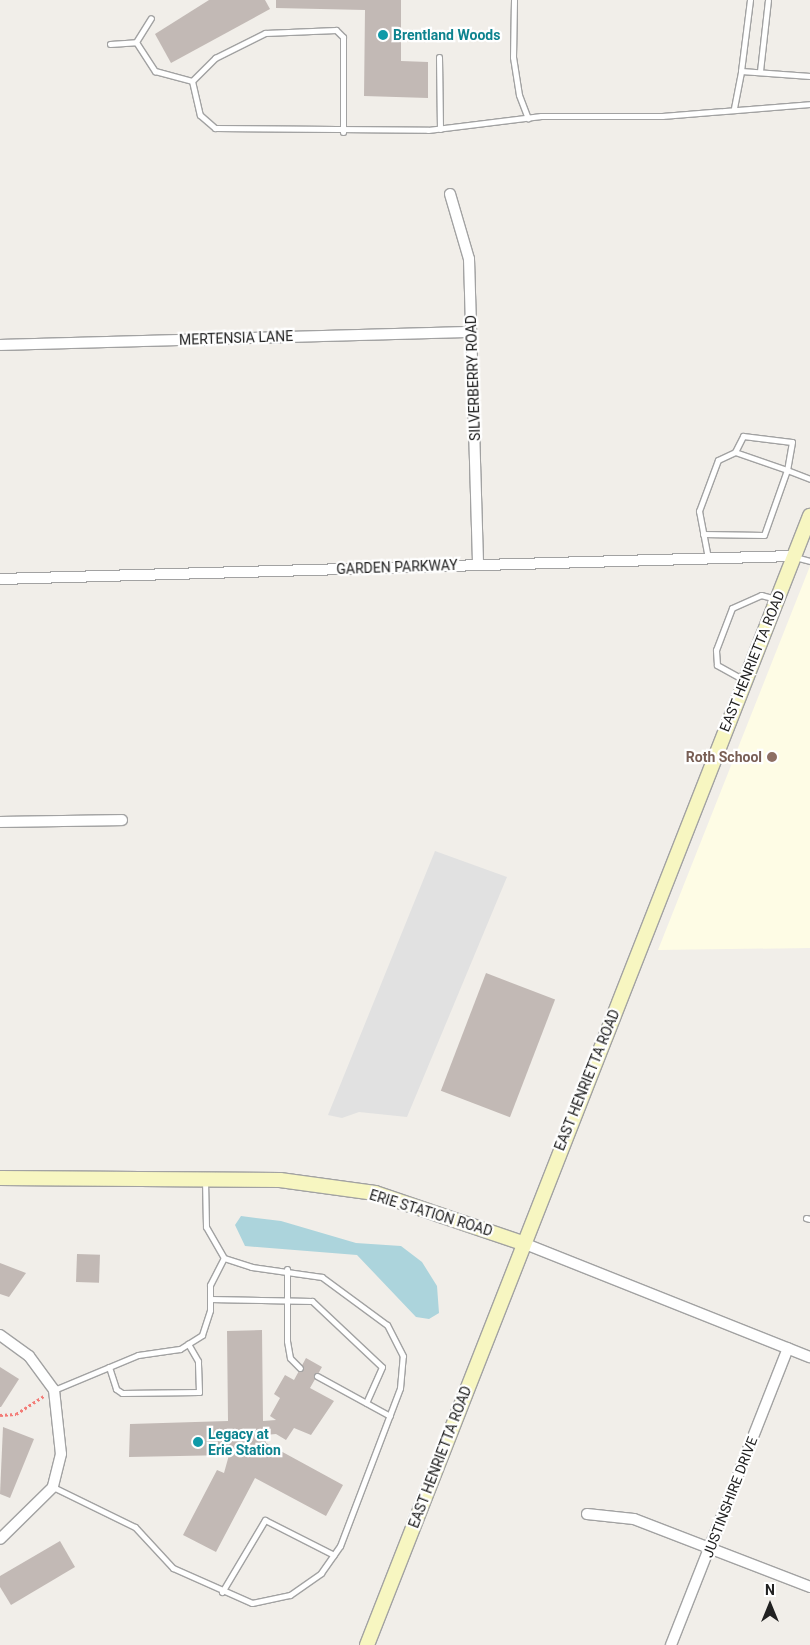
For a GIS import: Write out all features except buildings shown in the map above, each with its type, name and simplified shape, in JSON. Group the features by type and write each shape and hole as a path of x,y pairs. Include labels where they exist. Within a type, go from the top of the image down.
{"main road":[{"name":"EAST HENRIETTA ROAD","path":"367,1645 523,1243 810,516"},
{"name":"ERIE STATION ROAD","path":"0,1178 205,1177 280,1180 375,1193 523,1243"}],"street":[{"name":"SILVERBERRY ROAD","path":"450,194 466,239 471,332 478,565"},
{"name":"MERTENSIA LANE","path":"0,345 471,332"},
{"name":"GARDEN PARKWAY","path":"0,579 794,556"},
{"path":"0,822 122,820"},
{"name":"ERIE STATION ROAD","path":"523,1243 810,1357"},
{"path":"0,1335 29,1356 54,1390 61,1454 53,1487 0,1540"},
{"name":"JUSTINSHIRE DRIVE","path":"670,1645 711,1546 788,1348"},
{"path":"588,1514 634,1519 711,1546 810,1587"}],"lane":[{"path":"514,0 513,57 518,95 528,118"},
{"path":"734,108 741,72 750,0"},
{"path":"760,71 768,0"},
{"path":"136,42 150,18"},
{"path":"192,81 215,58 265,33 336,30 343,37 343,132"},
{"path":"110,44 136,42"},
{"path":"136,42 155,71 192,81"},
{"path":"439,57 440,129"},
{"path":"741,72 760,71 810,76"},
{"path":"192,81 200,115 215,128 343,132 440,129 528,118 662,116 734,108 810,104"},
{"path":"704,534 764,535 787,470 792,442 743,436 735,452 718,460 699,511 708,559"},
{"path":"735,452 810,479"},
{"path":"794,556 810,562"},
{"path":"745,680 717,664 716,650 732,608 761,595 776,600"},
{"path":"53,1487 135,1527 173,1568 222,1592 252,1603 290,1595 321,1574 334,1555 400,1388 403,1356 387,1325 322,1277 286,1269 252,1267 224,1258 206,1227 205,1177"},
{"path":"54,1390 109,1367 188,1344 202,1335 210,1299 210,1285 224,1258"},
{"path":"286,1269 290,1358 300,1368"},
{"path":"210,1299 312,1301 376,1360 382,1374 366,1403"},
{"path":"109,1367 116,1389 122,1393 200,1392 198,1361 188,1344"},
{"path":"317,1376 390,1416"},
{"path":"222,1592 265,1520 334,1555"}],"path":[{"path":"0,1414 16,1414 54,1390"}],"shaded area":[{"name":"Roth School","path":"810,566 810,948 658,950"},
{"path":"435,851 507,877 407,1117 359,1112 342,1118 328,1115"}],"water":[{"path":"241,1216 281,1221 356,1243 401,1246 422,1262 437,1286 439,1313 429,1319 416,1317 357,1255 245,1246 235,1225"}],"place":[{"name":"Brentland Woods","path":"383,35"},
{"name":"Roth School","path":"772,757"},
{"name":"Legacy at Erie Station","path":"198,1442"}]}
